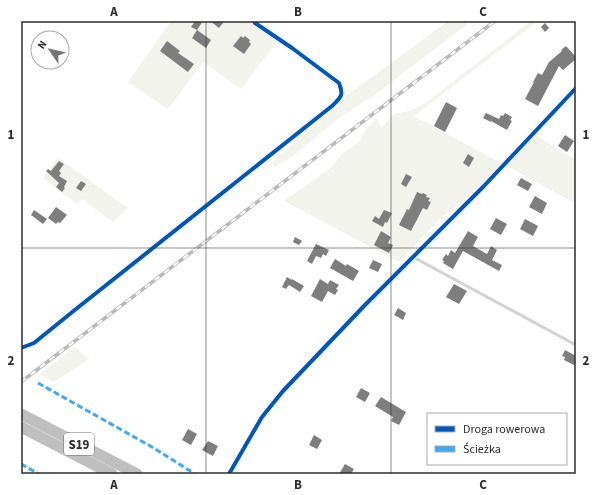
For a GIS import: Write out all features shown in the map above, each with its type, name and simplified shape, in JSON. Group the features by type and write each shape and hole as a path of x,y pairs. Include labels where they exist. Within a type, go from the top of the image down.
{"highway":[{"name":"S19","path":"21,414 137,474"},
{"name":"S19","path":"21,427 112,474"}],"street":[{"path":"21,348 34,343 341,98 342,91 339,83 254,21"},
{"path":"229,474 254,430 272,404 303,370 576,88"}],"lane":[{"path":"413,257 576,345"}],"shaded area":[{"path":"171,21 248,21 277,42 241,89 203,62 168,109 128,82"},
{"path":"448,21 465,21 467,26 372,97 325,129 298,152 275,167 272,164 278,156 321,120 346,96"},
{"path":"530,21 538,21 414,116 501,163 472,193 438,220 399,262 284,201 330,168 344,152 358,143 366,129 377,118 381,128 394,114 410,111 428,101"},
{"path":"536,135 576,160 576,204 507,166"},
{"path":"58,158 128,208 113,222 82,199 77,204 43,178"},
{"path":"75,347 89,359 54,382 39,374"}],"building":[{"path":"195,21 203,21 197,30 191,27"},
{"path":"210,21 220,21 223,23 219,28"},
{"path":"545,23 549,28 545,32 541,27"},
{"path":"197,30 211,40 206,48 192,38"},
{"path":"241,36 243,38 245,36 250,40 249,42 251,44 244,54 233,46"},
{"path":"167,41 180,51 178,53 194,64 188,72 160,51"},
{"path":"566,46 576,57 576,59 563,70 559,66 538,106 525,99 538,73 542,75 549,62"},
{"path":"446,102 457,108 445,132 434,126"},
{"path":"486,113 499,119 501,115 503,116 505,113 512,117 510,120 512,121 507,130 483,118"},
{"path":"565,135 574,141 567,152 558,146"},
{"path":"468,154 474,158 469,167 463,163"},
{"path":"59,161 64,164 59,171 61,173 59,176 67,181 62,192 56,187 59,183 46,171 48,169 51,171"},
{"path":"406,174 412,177 406,187 401,184"},
{"path":"521,178 532,184 528,191 517,185"},
{"path":"81,181 86,184 81,191 76,188"},
{"path":"417,192 427,195 426,197 430,198 428,201 431,202 427,210 423,208 411,231 399,225 407,209 409,210"},
{"path":"535,196 547,203 542,214 529,207"},
{"path":"56,207 67,215 60,223 58,222 56,224 48,218"},
{"path":"34,210 47,219 43,224 31,215"},
{"path":"384,210 392,213 387,223 385,222 383,227 372,221 375,216 379,219"},
{"path":"496,218 507,224 501,235 490,229"},
{"path":"525,219 538,226 533,236 520,229"},
{"path":"381,231 391,237 388,243 393,245 389,253 374,245"},
{"path":"468,231 478,237 473,246 487,254 491,246 497,250 492,260 502,265 499,271 463,251 453,269 443,263 444,261 442,260 446,254 448,256 451,250 455,253"},
{"path":"295,237 302,241 299,245 293,242"},
{"path":"316,244 329,250 326,256 323,254 321,258 316,256 312,264 307,261"},
{"path":"335,259 346,266 347,264 359,271 353,281 330,268"},
{"path":"373,260 382,264 378,272 369,268"},
{"path":"287,277 304,286 300,292 289,285 286,289 282,287"},
{"path":"320,279 328,284 330,280 339,285 336,289 338,290 335,295 328,291 322,302 311,296"},
{"path":"454,284 467,291 459,304 446,297"},
{"path":"398,308 406,313 403,320 394,315"},
{"path":"565,350 576,356 576,362 574,365 564,360 565,357 562,356"},
{"path":"361,388 370,393 365,402 356,397"},
{"path":"381,397 406,412 399,425 391,421 393,417 375,406"},
{"path":"188,429 197,434 191,445 182,440"},
{"path":"314,435 322,440 317,449 309,445"},
{"path":"208,441 218,446 213,456 202,450"},
{"path":"345,464 354,469 351,474 339,474"}],"railway":[{"path":"21,382 495,21"}],"marked path":[{"path":"38,383 152,447 195,474"},
{"path":"21,464 39,474"}],"cycle path":[{"path":"21,348 34,343 332,106 341,96 339,83 254,21"},
{"path":"229,474 262,417 283,391 364,306 483,187 576,88"}]}
